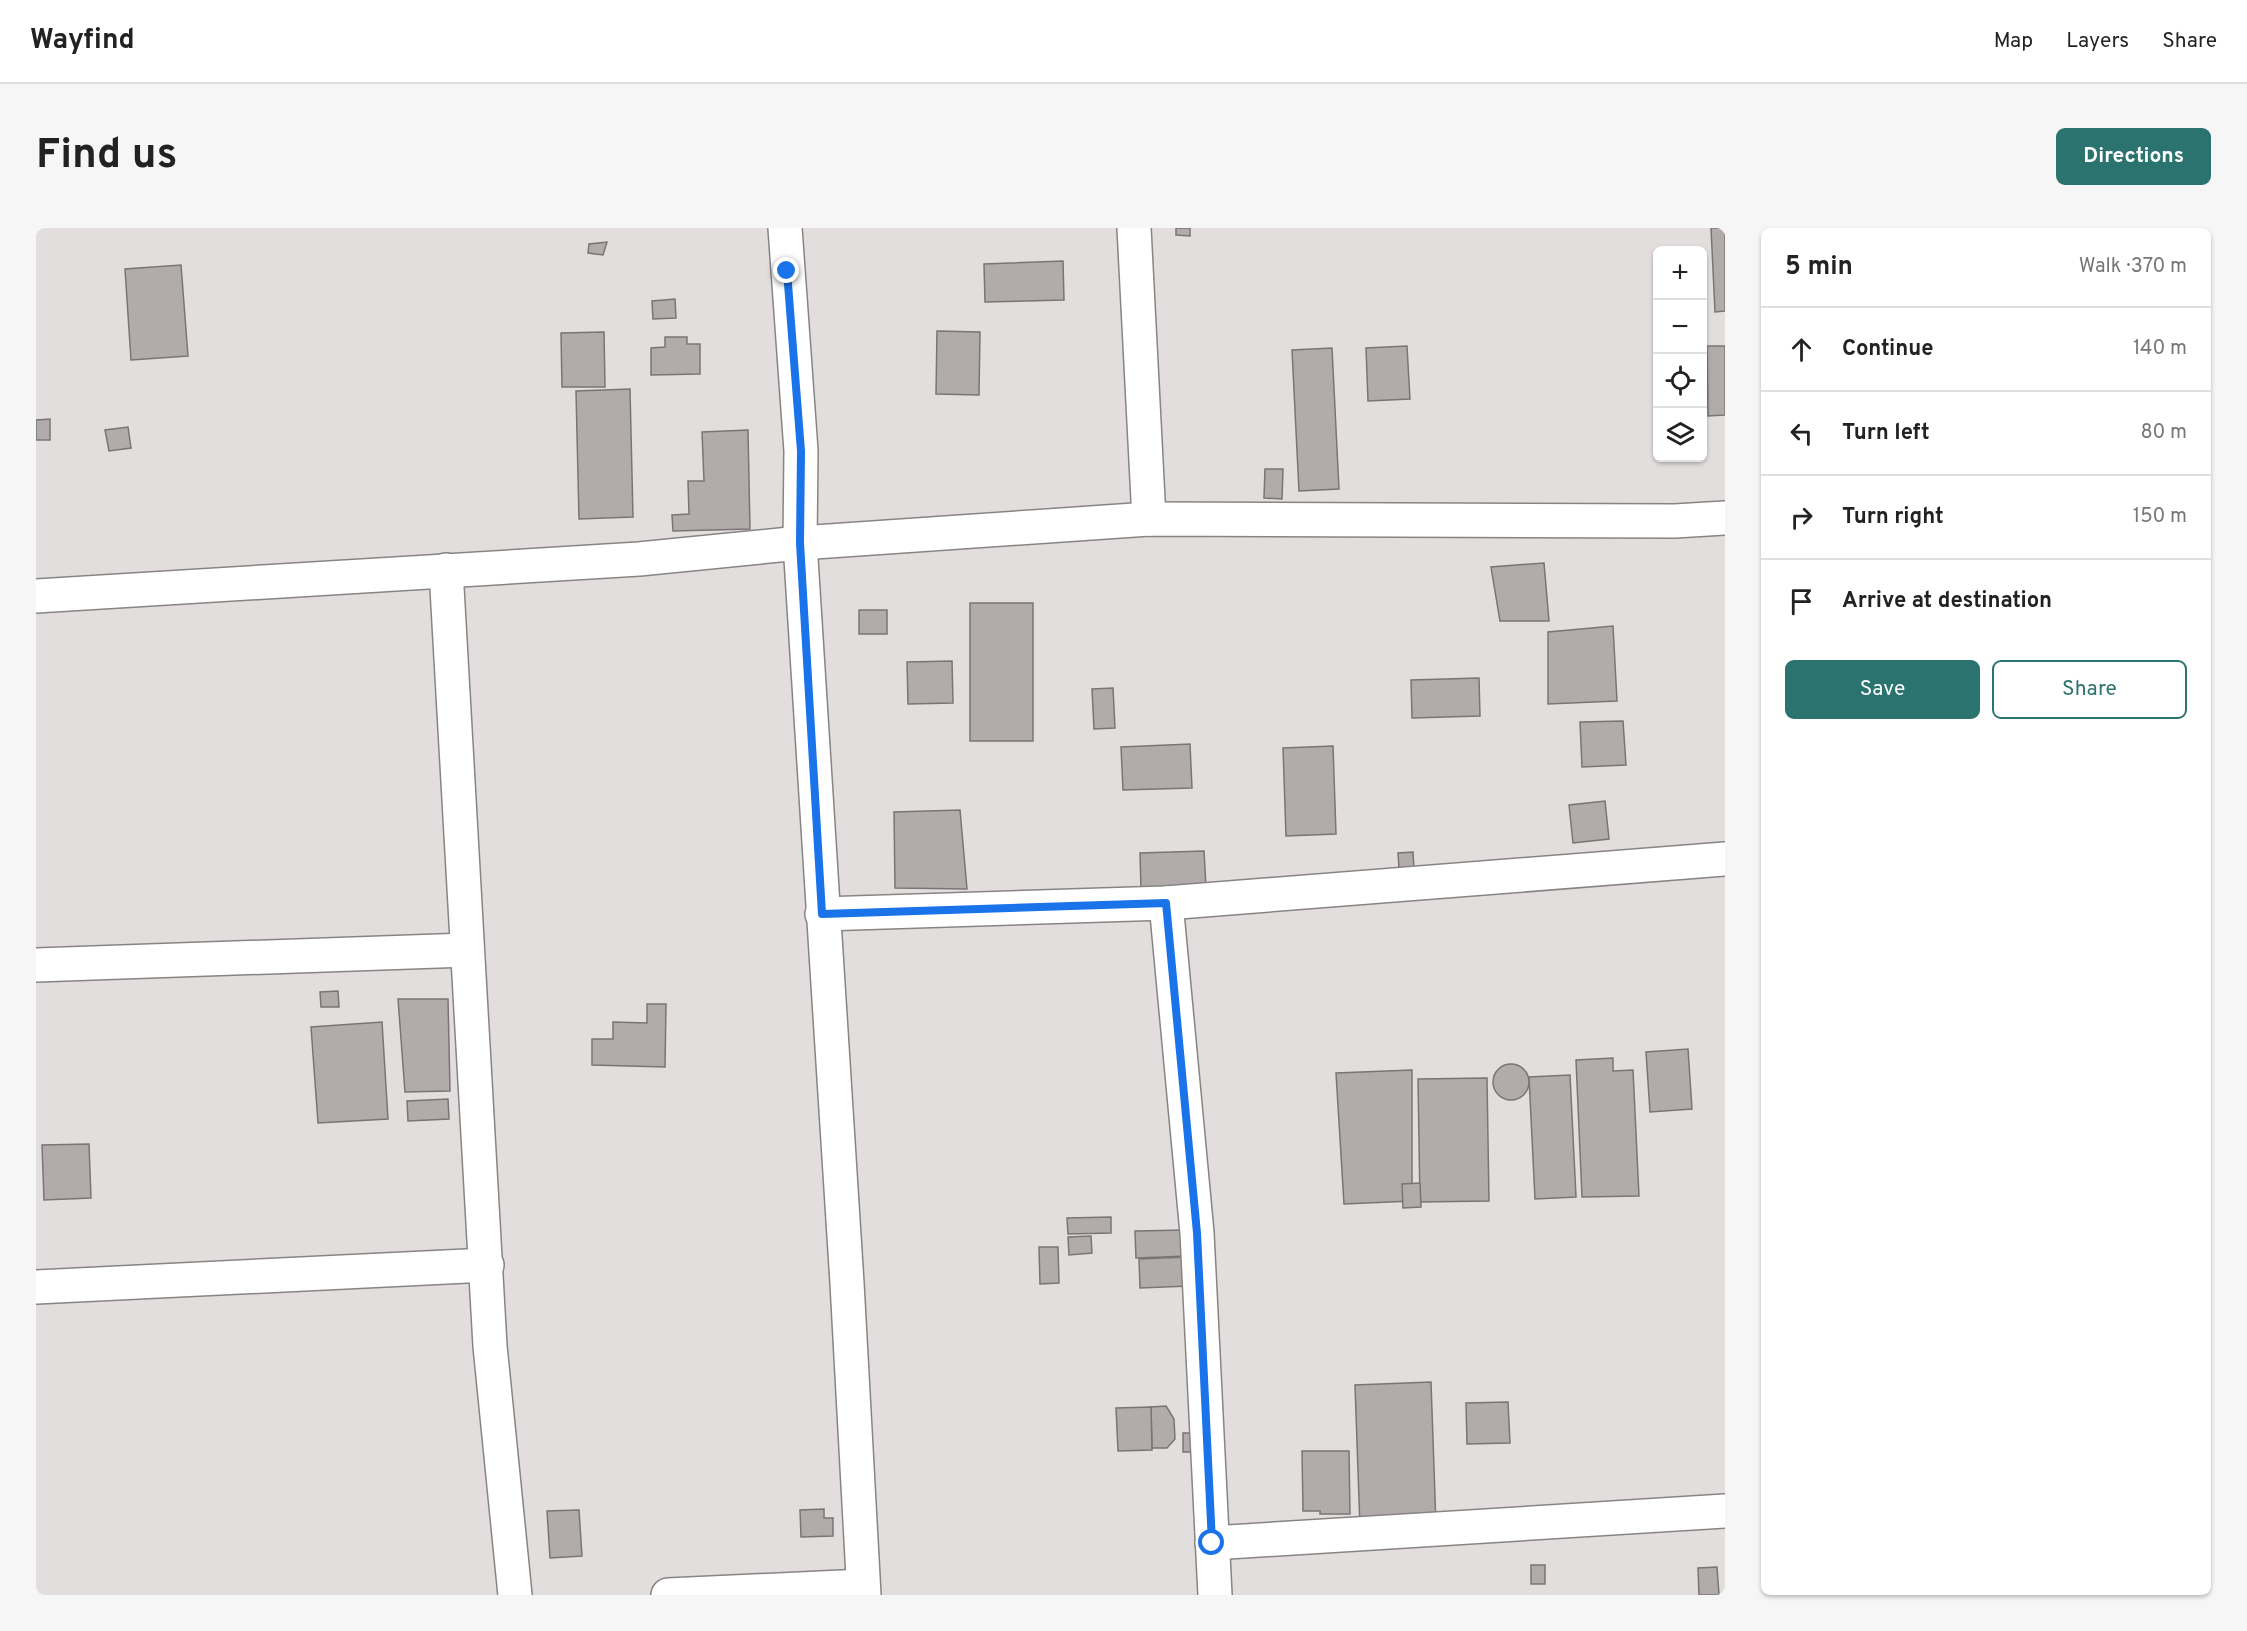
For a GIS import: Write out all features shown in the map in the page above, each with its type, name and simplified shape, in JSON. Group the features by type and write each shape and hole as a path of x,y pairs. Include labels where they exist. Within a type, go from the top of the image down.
{"street":[{"path":"668,1595 863,1591 848,1295 800,543 801,451 785,228"},
{"path":"1134,228 1149,519"},
{"path":"36,596 639,559 800,543 1149,519 1675,521 1725,518"},
{"path":"446,570 490,1346 515,1595"},
{"path":"822,914 1166,903 1725,859"},
{"path":"1166,903 1197,1233 1215,1595"},
{"path":"36,965 467,950"},
{"path":"36,1287 487,1265"},
{"path":"1212,1543 1725,1512"}],"building":[{"path":"1176,228 1190,228 1190,236 1176,235"},
{"path":"1711,228 1725,228 1725,311 1715,312"},
{"path":"607,242 603,255 588,253 589,244"},
{"path":"1063,261 1064,300 985,302 984,264"},
{"path":"181,265 188,356 131,360 125,269"},
{"path":"675,299 676,318 653,319 652,301"},
{"path":"937,331 980,332 979,395 936,394"},
{"path":"604,332 605,387 562,387 561,333"},
{"path":"665,337 687,337 687,344 700,344 700,374 651,375 651,348 665,347"},
{"path":"1407,346 1410,399 1368,401 1366,348"},
{"path":"1707,346 1725,346 1725,415 1708,416"},
{"path":"1332,348 1339,489 1299,491 1292,350"},
{"path":"630,389 633,517 579,519 576,391"},
{"path":"50,419 50,440 36,440 36,420"},
{"path":"128,427 131,448 109,451 105,430"},
{"path":"748,430 750,529 673,531 672,515 689,514 688,481 704,481 702,432"},
{"path":"1265,469 1283,469 1282,499 1264,498"},
{"path":"1544,563 1549,621 1500,621 1491,567"},
{"path":"970,603 1033,603 1033,741 970,741"},
{"path":"859,610 887,610 887,634 859,634"},
{"path":"1613,626 1617,701 1548,704 1548,632"},
{"path":"952,661 953,703 908,704 907,662"},
{"path":"1479,678 1480,716 1412,718 1411,680"},
{"path":"1113,688 1115,728 1094,729 1092,689"},
{"path":"1623,721 1626,765 1582,767 1580,722"},
{"path":"1190,744 1192,788 1123,790 1121,747"},
{"path":"1333,746 1336,834 1286,836 1283,748"},
{"path":"1605,801 1609,839 1573,843 1569,805"},
{"path":"960,810 967,889 895,888 894,812"},
{"path":"1204,851 1206,887 1141,889 1140,853"},
{"path":"1413,852 1414,869 1399,869 1398,853"},
{"path":"338,991 339,1007 321,1007 320,992"},
{"path":"398,999 448,999 450,1091 405,1092"},
{"path":"647,1004 666,1004 665,1067 592,1065 592,1039 613,1039 613,1022 647,1023"},
{"path":"382,1022 388,1119 318,1123 311,1027"},
{"path":"1688,1049 1692,1109 1650,1112 1646,1052"},
{"path":"1613,1058 1613,1071 1633,1070 1639,1196 1582,1197 1576,1060"},
{"path":"1511,1064 1524,1069 1529,1082 1524,1095 1511,1100 1498,1095 1493,1082 1498,1069"},
{"path":"1412,1070 1412,1201 1344,1204 1336,1073"},
{"path":"1570,1075 1576,1197 1535,1199 1529,1077"},
{"path":"1487,1078 1489,1201 1420,1202 1418,1079"},
{"path":"448,1099 449,1119 408,1121 407,1101"},
{"path":"89,1144 91,1198 44,1200 42,1145"},
{"path":"1420,1183 1421,1207 1403,1208 1402,1184"},
{"path":"1111,1217 1111,1233 1068,1234 1067,1218"},
{"path":"1185,1230 1186,1256 1136,1258 1135,1231"},
{"path":"1091,1236 1092,1253 1069,1255 1068,1237"},
{"path":"1039,1247 1058,1247 1059,1283 1040,1284"},
{"path":"1188,1257 1189,1286 1140,1288 1139,1259"},
{"path":"1431,1382 1436,1525 1360,1528 1355,1385"},
{"path":"1508,1402 1510,1443 1467,1444 1466,1403"},
{"path":"1166,1406 1174,1419 1175,1439 1167,1448 1152,1448 1151,1407"},
{"path":"1151,1407 1152,1450 1118,1451 1116,1408"},
{"path":"1183,1433 1200,1433 1200,1452 1183,1452"},
{"path":"1302,1451 1349,1451 1350,1514 1320,1514 1320,1511 1303,1511"},
{"path":"824,1509 824,1518 833,1518 833,1536 801,1537 800,1510"},
{"path":"579,1510 582,1556 550,1558 547,1511"},
{"path":"1531,1565 1545,1565 1545,1584 1531,1584"},
{"path":"1717,1567 1719,1595 1699,1595 1698,1568"}],"route":[{"path":"787,271 801,451 800,543 822,914 1166,903 1197,1233 1212,1543"}]}
